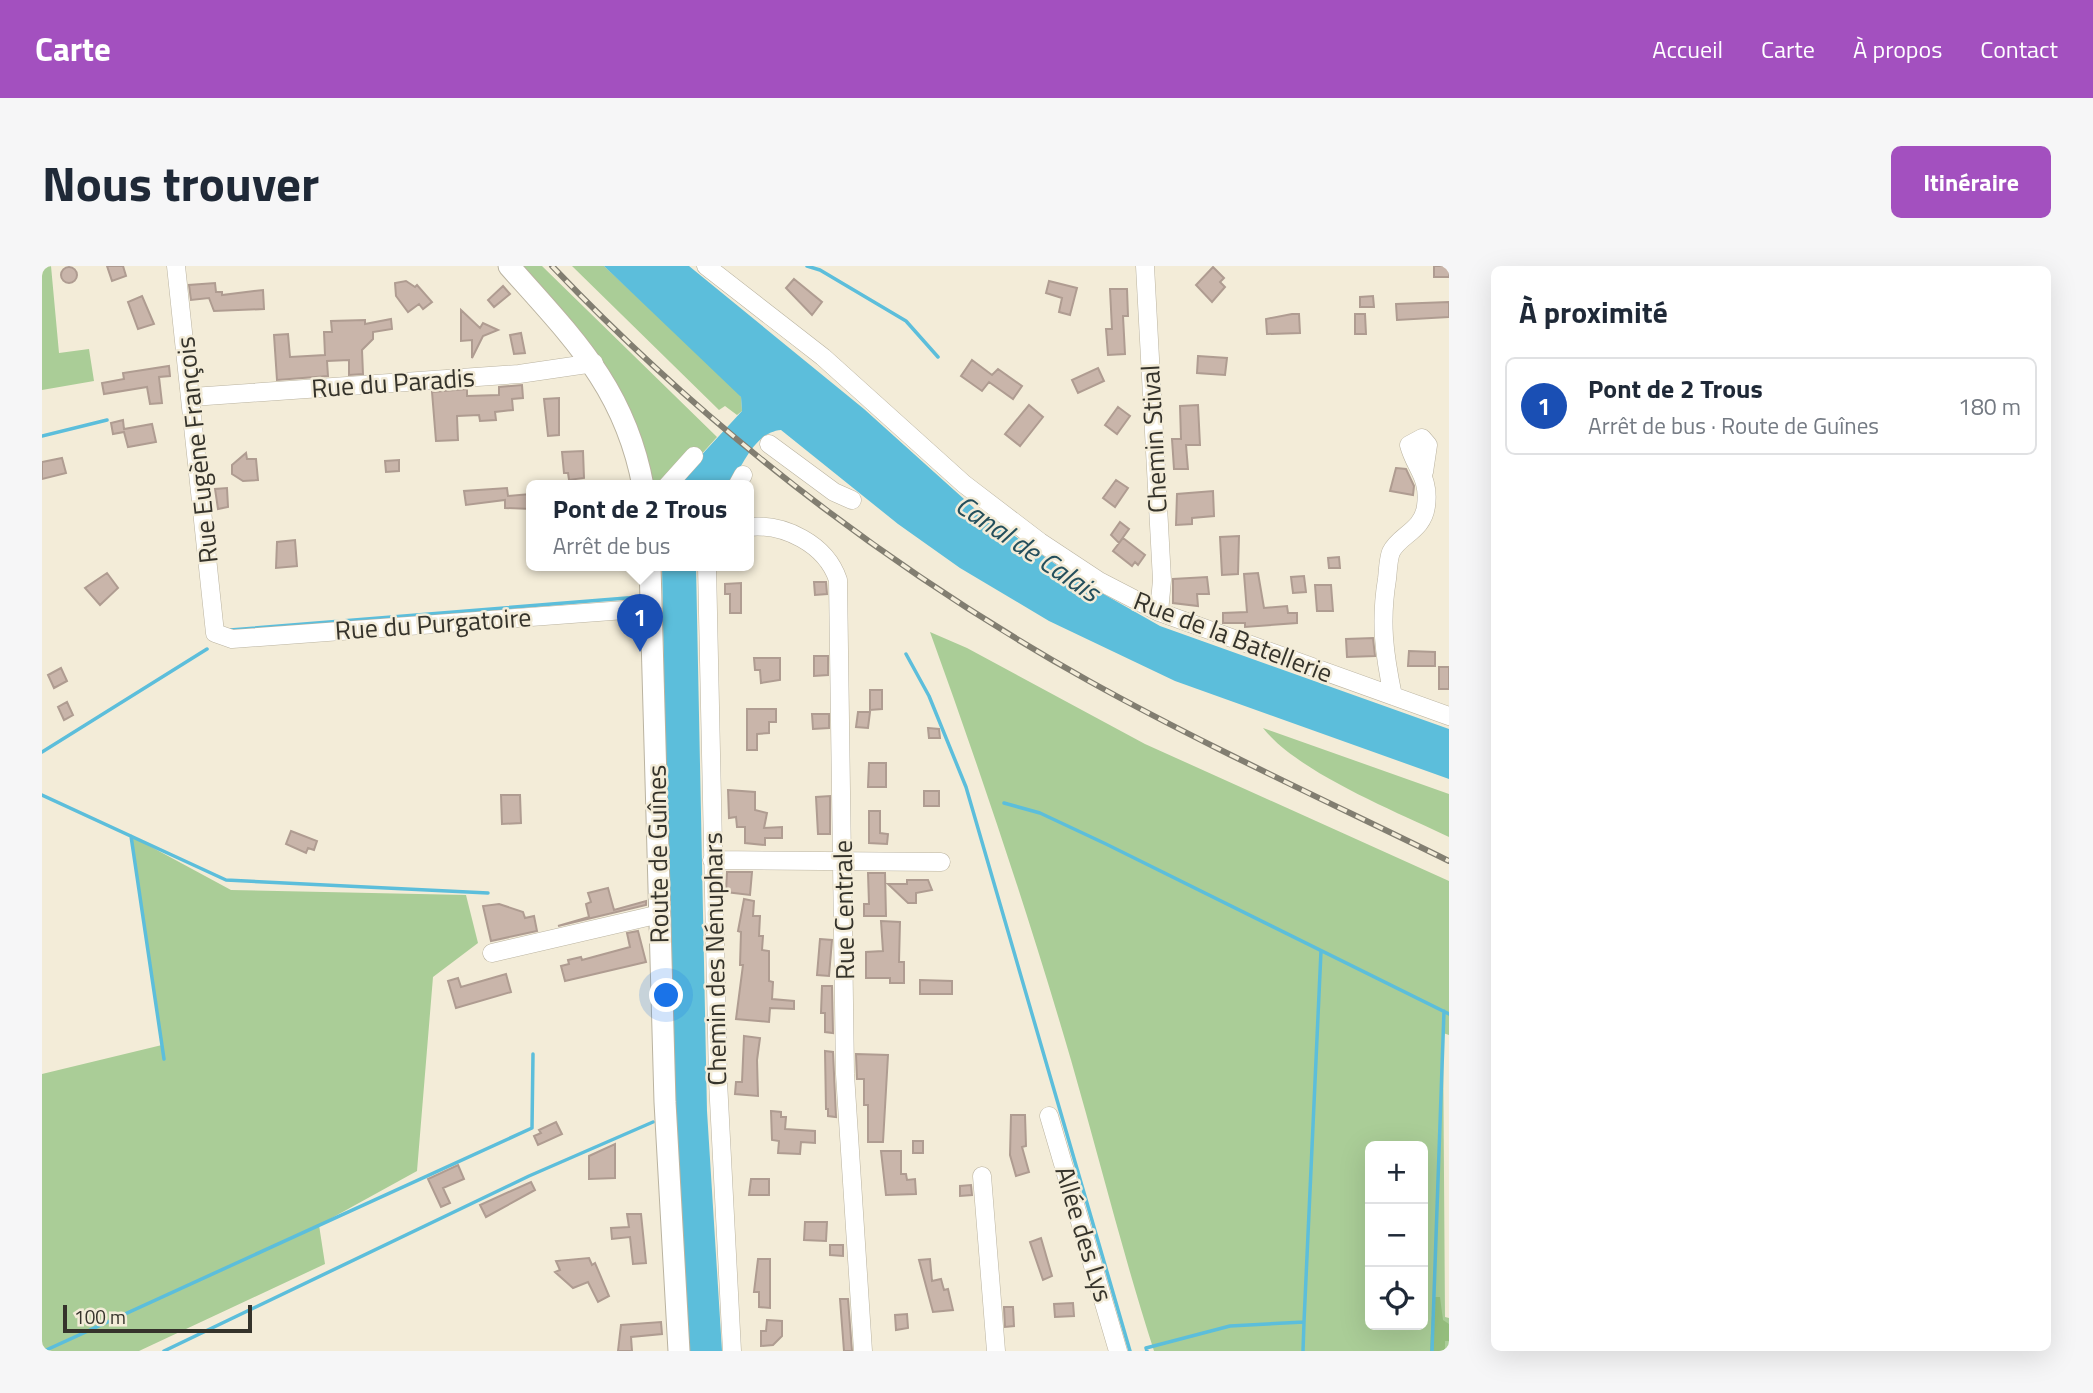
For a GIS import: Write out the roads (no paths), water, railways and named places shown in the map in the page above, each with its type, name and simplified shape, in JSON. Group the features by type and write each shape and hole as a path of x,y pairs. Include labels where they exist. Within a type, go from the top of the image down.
{"main road":[{"path":"509,266 594,363 624,423 641,480"},
{"name":"Route de Guînes","path":"650,571 669,1199 679,1351"}],"street":[{"name":"Rue Eugène François","path":"176,266 214,600 215,633"},
{"name":"Rue de la Batellerie","path":"706,266 823,357 935,460 997,510 1099,581 1159,612 1449,716"},
{"name":"Chemin Stival","path":"1145,266 1162,580 1159,612"},
{"name":"Rue du Paradis","path":"192,397 551,371 594,363"},
{"path":"769,444 834,492 852,500"},
{"path":"672,480 694,456"},
{"path":"1393,696 1381,635 1384,598 1392,550 1417,529 1426,507 1424,472"},
{"name":"Rue Centrale","path":"754,527 772,526 797,535 827,562 838,580 846,1087 863,1351"},
{"name":"Chemin des Nénuphars","path":"707,571 718,1095 732,1351"},
{"name":"Rue du Purgatoire","path":"215,633 232,639 652,608"},
{"path":"712,860 941,862"},
{"path":"492,953 660,914"},
{"name":"Allée des Lys","path":"1049,1116 1118,1351"},
{"path":"982,1176 996,1351"}],"water":[{"name":"Canal de Calais","path":"604,266 689,266 864,409 974,508 1077,579 1160,626 1449,729 1449,779 1175,681 1049,621 960,568 898,524 781,430 772,432 757,443 733,480 679,480 742,411 741,397"},
{"path":"662,571 696,571 707,1111 722,1351 690,1351 677,1155 667,861"}],"waterway":[{"path":"807,266 820,270 906,321 938,357"},
{"path":"42,436 107,420"},
{"path":"230,630 639,597"},
{"path":"42,752 207,649"},
{"path":"906,654 929,696 966,787 1130,1351"},
{"path":"42,795 226,880 488,893"},
{"path":"1004,803 1040,813 1106,844 1449,1014"},
{"path":"131,836 164,1059"},
{"path":"1147,1351 1146,1348 1230,1326 1304,1322 1321,951"},
{"path":"1432,1351 1444,1011"},
{"path":"44,1351 532,1128 533,1054"},
{"path":"164,1351 529,1176 653,1122"},
{"path":"1303,1351 1304,1322"}],"railway":[{"path":"552,266 612,326 738,440 873,544 944,592 1015,638 1133,705 1449,861"}],"place":[{"name":"Pont de 2 Trous","path":"640,652"}]}
